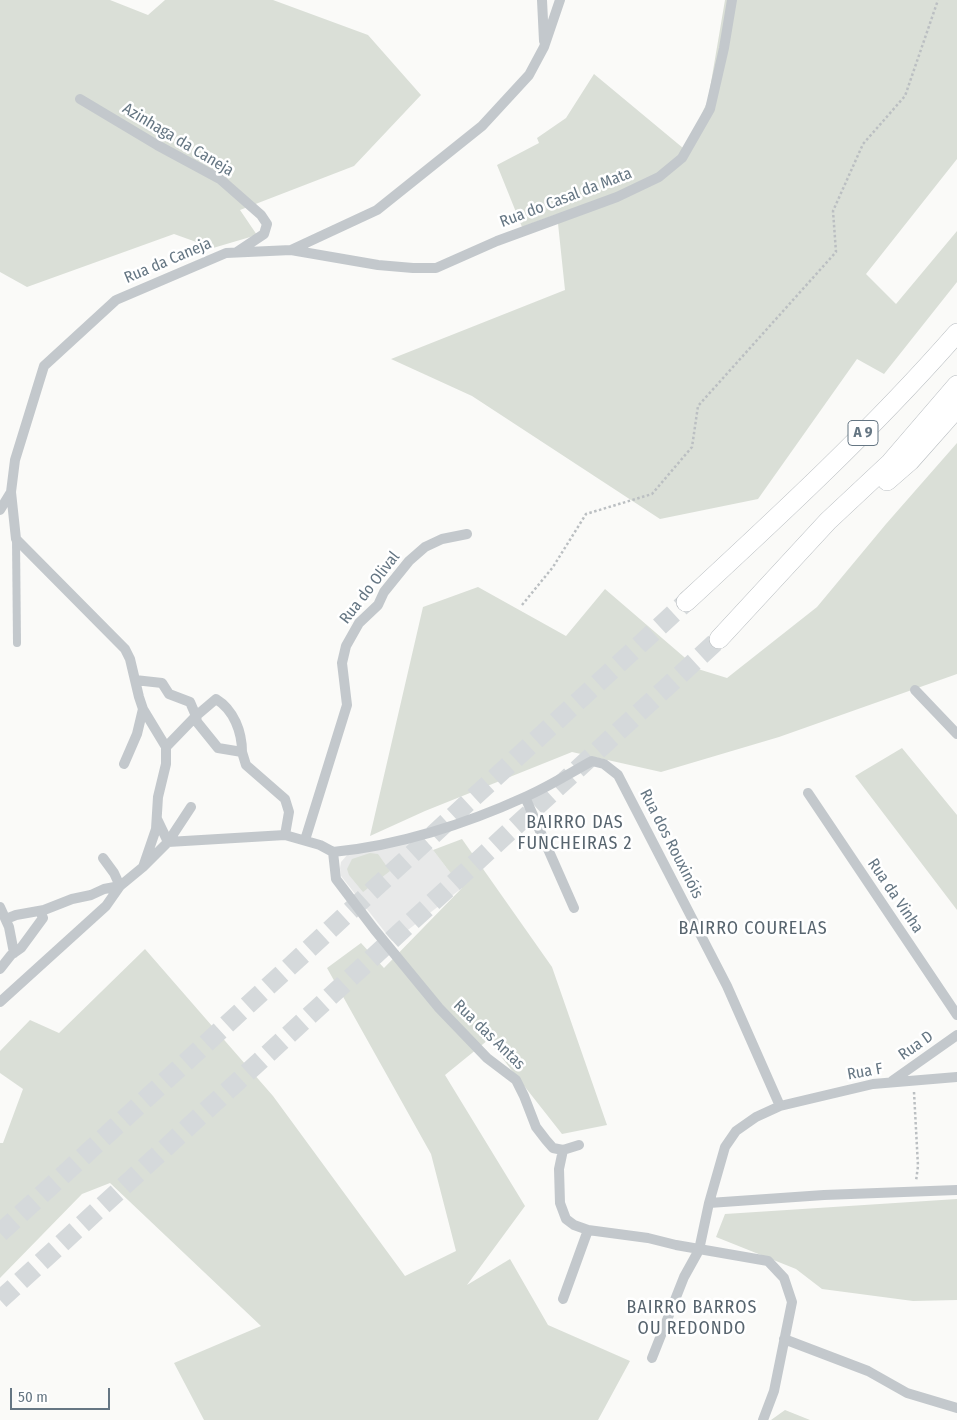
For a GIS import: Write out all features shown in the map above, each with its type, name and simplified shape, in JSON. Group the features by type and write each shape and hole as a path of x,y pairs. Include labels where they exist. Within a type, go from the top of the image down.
{"highway":[{"name":"A 9","path":"686,602 824,473 924,370 957,333"},
{"name":"A 9","path":"719,639 828,521 890,463 957,385"},
{"path":"813,539 859,504 910,461 957,408"}],"street":[{"path":"542,0 544,47"},
{"name":"Rua da Caneja","path":"11,492 15,460 44,366 116,300 226,253 291,250 378,210 482,126 528,75 544,47 560,0"},
{"name":"Rua do Casal da Mata","path":"291,250 378,265 436,268 497,241 617,197 659,176 682,158 710,109 724,48 732,0"},
{"name":"Azinhaga da Caneja","path":"80,99 157,145 220,179 262,215 267,224 264,234 236,252"},
{"path":"0,510 11,492"},
{"path":"11,492 16,539 17,643"},
{"name":"Rua do Olival","path":"305,840 347,705 342,662 346,646 359,623 378,605 384,592 409,561 425,547 442,539 468,534"},
{"path":"16,539 125,648 143,708 166,747 166,764 158,797 156,829 144,867"},
{"path":"135,680 162,683 169,694 190,702 197,722 218,748 242,752"},
{"path":"916,690 957,734"},
{"path":"166,747 196,716 216,699 221,702 228,708 234,718 242,738 242,752 246,765 285,800 289,812 285,835"},
{"path":"124,764 138,734 143,708"},
{"name":"Rua dos Rouxinóis","path":"525,797 592,761 604,764 618,775 726,986 780,1106"},
{"name":"Rua da Vinha","path":"808,793 957,1015"},
{"path":"168,842 285,835 305,840 333,852 365,849 445,829 525,797 574,908"},
{"path":"0,1002 106,906 120,886 144,867 168,842 191,807"},
{"path":"156,816 168,842"},
{"name":"Rua das Antas","path":"333,852 336,879 374,929 439,1008 487,1058 516,1080 536,1127 553,1148 563,1150"},
{"path":"103,858 120,886"},
{"path":"6,919 16,915 40,911 72,899 91,895 104,888 120,886"},
{"path":"0,907 6,919 14,953"},
{"path":"0,969 21,948 43,918 40,911"},
{"name":"Rua D","path":"891,1082 957,1035"},
{"name":"Rua F","path":"652,1358 684,1277 699,1250 725,1147 736,1131 756,1117 780,1106 873,1084 957,1077"},
{"path":"579,1144 563,1150 559,1169 560,1203 566,1219 574,1225 588,1230 648,1238 699,1250 768,1261 784,1278 792,1302 774,1391 764,1420"},
{"path":"710,1203 957,1190"},
{"path":"563,1299 588,1230"},
{"path":"784,1339 868,1371 907,1393 957,1408"}],"path":[{"path":"522,605 553,567 586,514 652,494 692,447 698,406 836,252 833,211 864,144 905,96 938,0"},
{"path":"914,1080 918,1166 915,1192"}],"shaded area":[{"path":"0,0 110,0 148,15 165,0 273,0 368,35 421,95 354,166 240,210 257,235 213,248 174,234 27,287 0,272"},
{"path":"725,0 957,0 957,159 866,274 896,304 957,231 957,282 884,374 857,359 758,499 660,519 472,396 391,359 565,290 557,214 522,227 497,165 539,143 537,138 566,118 594,74 683,148 694,131 708,100"},
{"path":"957,443 957,674 779,737 661,772 572,752 425,811 370,836 423,607 478,587 566,636 605,589 698,669 727,678 817,607"},
{"path":"902,748 957,815 957,910 855,776"},
{"path":"424,838 462,888 392,941 341,876 341,862 348,854"},
{"path":"462,839 552,967 607,1125 562,1134 488,1040 445,1075 525,1206 467,1285 510,1259 548,1325 630,1361 598,1420 204,1420 174,1363 261,1326 110,1183 82,1194 0,1278 0,1143 3,1143 23,1089 0,1073 0,1051 30,1020 59,1033 145,949 273,1096 405,1276 456,1251 431,1154 327,968 361,943 384,968 462,888 433,850"},
{"path":"370,853 378,854 390,871 363,892 349,875 347,869 352,859"},
{"path":"957,1199 957,1300 913,1301 822,1289 796,1269 716,1237 725,1214"},
{"path":"785,1410 810,1420 771,1420"}],"tunnel":[{"path":"0,1233 686,602"},
{"path":"0,1300 719,639"}],"district":[{"name":"BAIRRO DAS FUNCHEIRAS 2","path":"575,833"},
{"name":"BAIRRO COURELAS","path":"753,929"},
{"name":"BAIRRO BARROS OU REDONDO","path":"692,1318"}]}
